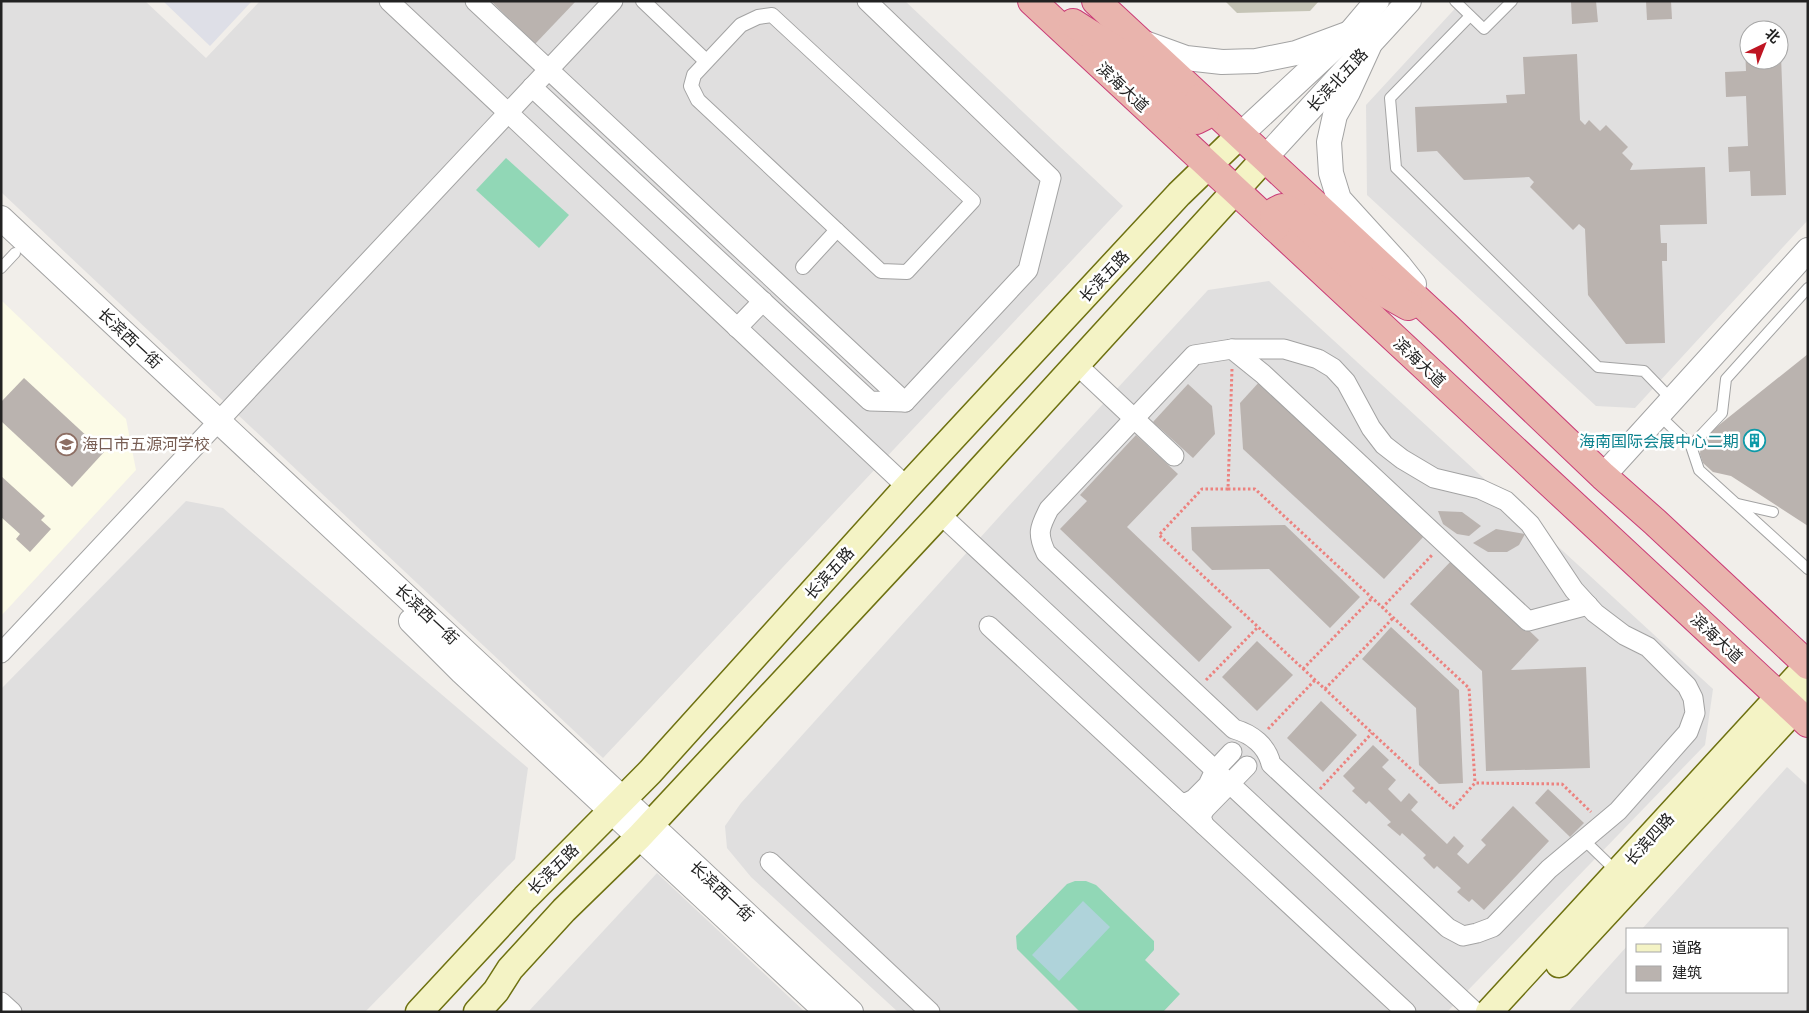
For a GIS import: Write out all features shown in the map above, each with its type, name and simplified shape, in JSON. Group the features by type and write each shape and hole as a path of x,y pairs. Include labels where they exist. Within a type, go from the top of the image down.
{"highway":[{"name":"滨海大道","path":"1032,1 1275,228 1797,706"},
{"path":"1038,1 1117,51 1188,117 1196,120 1204,116 1205,109 1200,98"},
{"path":"1096,1 1447,327 1603,476 1808,665"},
{"path":"1275,228 1274,216 1276,211 1282,208 1291,211 1369,284 1447,327"}],"main road":[{"name":"长滨五路","path":"419,1012 525,898 650,772 907,487 1156,220 1240,135"},
{"path":"478,1012 496,992 510,969 564,910 645,831 940,514 1264,158"},
{"path":"1156,220 1166,219 1176,222 1181,233 1181,248"},
{"name":"长滨四路","path":"1514,1012 1797,706 1808,665"},
{"name":"长滨四路","path":"1489,1012 1618,872 1797,706"}],"street":[{"path":"389,1 907,487"},
{"path":"475,1 905,402"},
{"path":"1,653 613,1"},
{"path":"643,1 706,61"},
{"path":"532,87 870,401 905,402 1028,270 1051,178 867,1"},
{"name":"长滨北五路","path":"1264,158 1359,40 1377,1"},
{"name":"长滨北五路","path":"1240,135 1409,1"},
{"path":"772,15 973,201 908,272 881,271 837,230 698,100 690,86 694,75 741,25 758,17 772,15"},
{"path":"1140,42 1186,58 1222,62 1256,61 1359,40 1348,92 1335,115 1329,142 1331,173 1336,191 1339,200 1399,265 1447,327"},
{"name":"长滨西一街","path":"1,218 213,426 618,805 827,1012"},
{"path":"803,267 837,230"},
{"path":"1603,476 1808,250"},
{"name":"长滨西一街","path":"6,254 213,426"},
{"path":"738,328 763,301"},
{"path":"1232,349 1263,374 1528,621 1588,605"},
{"path":"1232,349 1284,349 1318,359 1333,368 1346,382 1384,445 1402,459 1434,478 1480,489 1506,501 1530,524 1574,590 1588,605 1624,635 1648,647 1687,686 1693,698 1694,712 1688,732 1618,811 1549,869 1494,927 1463,936 1448,928 1271,764 1270,757 1257,741 1249,734 1234,729 1046,553 1039,539 1041,524 1049,509 1194,355 1232,349"},
{"path":"1076,364 1174,456"},
{"path":"940,514 1475,1012"},
{"path":"989,626 1406,1012"},
{"path":"1234,729 1230,738 1232,752 1247,766 1261,767 1271,764"},
{"path":"1179,802 1186,803 1208,785 1215,770 1232,752"},
{"path":"1204,825 1202,816 1205,809 1247,766"},
{"name":"长滨西一街","path":"645,831 851,1012"},
{"path":"770,862 930,1012"},
{"path":"1,1002 12,1012"}],"lane":[{"path":"1454,1 1484,29 1512,1"},
{"path":"1470,16 1390,98 1396,168 1598,367 1644,371 1691,446 1700,470 1808,569"},
{"path":"1691,446 1722,413 1726,379 1808,288"},
{"path":"1736,503 1773,512"},
{"path":"1584,840 1618,872"}],"path":[{"path":"1228,489 1232,349"},
{"path":"1202,488 1255,489 1372,598 1468,688 1475,783 1453,808 1159,535 1202,488"},
{"path":"1382,608 1444,542"},
{"path":"1303,669 1372,598"},
{"path":"1325,689 1393,618"},
{"path":"1195,692 1258,627"},
{"path":"1257,741 1315,680"},
{"path":"1310,800 1372,733"},
{"path":"1475,783 1562,784 1602,824"}],"shaded area":[{"path":"1,1 145,1 206,58 260,1 905,1 1123,206 603,758 1,192"},
{"path":"163,1 252,1 210,46"},
{"path":"1225,1 1319,1 1310,11 1237,13"},
{"path":"1462,1 1808,1 1808,220 1635,408 1596,406 1367,195 1366,105"},
{"path":"1269,281 1713,689 1705,745 1447,1012 898,1012 751,877 727,848 725,826 741,803 1007,508 1208,290"},
{"name":"海口市五源河学校","path":"1,300 126,419 136,470 1,616"},
{"path":"186,501 223,508 528,768 515,859 365,1012 1,1012 1,689"},
{"path":"1787,767 1808,786 1808,1012 1568,1012 1626,947 1626,993 1789,993 1789,928 1643,928"},
{"path":"657,873 805,1012 528,1012"}],"green space":[{"path":"506,158 569,215 539,248 476,190"},
{"path":"1075,881 1086,881 1096,885 1154,941 1154,950 1145,960 1180,994 1163,1012 1080,1012 1017,949 1016,936 1067,884"}],"water":[{"path":"1083,901 1110,927 1059,981 1032,955"}],"building":[{"path":"491,1 576,1 535,44"},
{"path":"1571,1 1596,1 1598,22 1572,24"},
{"path":"1646,1 1671,1 1672,19 1647,20"},
{"path":"1577,54 1580,120 1585,125 1589,120 1600,131 1606,125 1628,147 1622,153 1633,164 1630,170 1705,167 1707,224 1660,225 1661,243 1667,243 1667,261 1662,261 1665,343 1626,344 1588,295 1585,229 1579,224 1573,230 1530,187 1534,182 1529,177 1464,180 1437,151 1417,152 1415,107 1507,103 1506,95 1525,94 1523,57"},
{"path":"1782,70 1786,195 1751,196 1750,171 1729,172 1728,147 1748,146 1746,96 1726,97 1725,72"},
{"name":"海南国际会展中心二期","path":"1808,354 1808,526 1731,476 1713,472 1703,463 1700,454 1701,443 1704,437"},
{"path":"24,378 104,452 72,487 1,421 1,402"},
{"path":"1261,380 1426,534 1384,579 1243,449 1240,403"},
{"path":"1188,384 1212,406 1215,434 1193,458 1153,422"},
{"path":"1136,435 1178,474 1127,527 1232,627 1199,662 1060,529 1087,501 1080,495"},
{"path":"1,476 45,516 41,520 51,529 30,552 16,539 20,534 1,517"},
{"path":"1438,511 1462,512 1481,526 1469,536 1457,534 1443,524"},
{"path":"1285,525 1360,597 1330,628 1269,569 1212,570 1192,550 1191,527"},
{"path":"1496,529 1525,534 1519,545 1507,552 1488,552 1473,543"},
{"path":"1453,559 1539,640 1511,670 1586,667 1590,768 1486,771 1482,671 1410,604"},
{"path":"1391,627 1459,690 1463,783 1439,784 1419,765 1416,708 1362,659"},
{"path":"1257,641 1293,675 1257,711 1222,677"},
{"path":"1321,701 1357,735 1323,772 1287,738"},
{"path":"1373,745 1389,760 1382,767 1396,780 1388,789 1401,802 1409,793 1418,802 1411,810 1447,844 1454,836 1464,846 1457,854 1468,864 1486,845 1481,840 1513,806 1549,841 1484,910 1472,899 1469,902 1457,892 1461,888 1437,866 1434,869 1423,858 1426,855 1402,833 1400,836 1387,825 1391,822 1369,801 1366,804 1352,791 1355,788 1343,776"},
{"path":"1548,789 1584,823 1570,837 1535,803"}],"place":[{"name":"海南国际会展中心二期","path":"1755,441"},
{"name":"海口市五源河学校","path":"66,444"}]}
